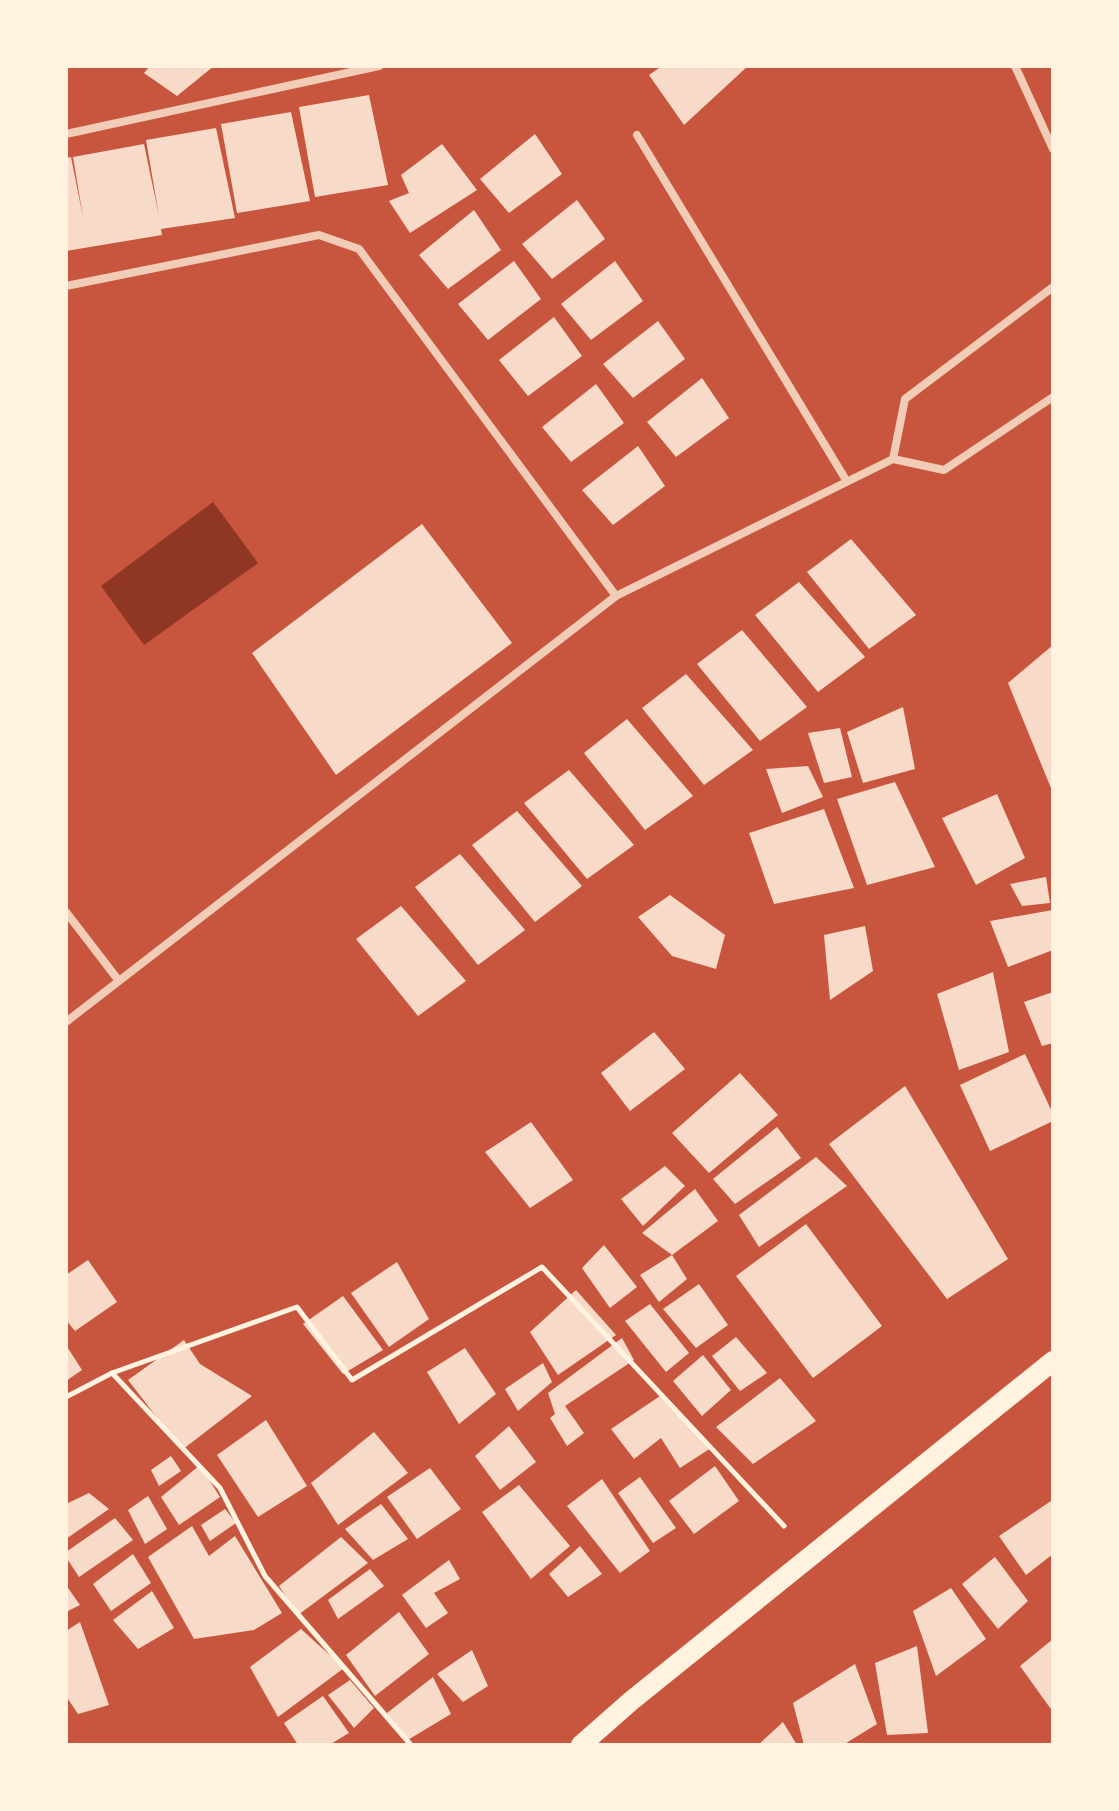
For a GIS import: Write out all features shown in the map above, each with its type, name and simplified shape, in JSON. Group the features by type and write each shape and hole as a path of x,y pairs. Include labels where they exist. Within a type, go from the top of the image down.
{"main road":[{"path":"581,1745 631,1701 1053,1361"}],"street":[{"path":"66,134 379,66"},
{"path":"1015,66 1053,149"},
{"path":"637,135 846,480"},
{"path":"66,286 319,235 359,249 616,596"},
{"path":"893,459 905,399 1053,287"},
{"path":"66,1022 616,596 893,459 944,470 1053,397"},
{"path":"66,912 119,981"}],"path":[{"path":"66,1397 112,1373 297,1307 352,1380 542,1267 789,1531"},
{"path":"112,1373 220,1488 265,1576 411,1745"}],"shaded area":[{"path":"213,502 258,563 144,645 101,586"}],"building":[{"path":"150,66 214,66 177,96 144,73"},
{"path":"662,66 748,66 684,125 649,75"},
{"path":"369,95 388,185 315,197 299,107"},
{"path":"291,112 310,201 237,213 221,124"},
{"path":"216,128 235,218 161,229 162,235 66,251 66,158 71,157 83,217 73,157 144,144 159,216 146,140"},
{"path":"535,134 562,174 509,213 480,179"},
{"path":"442,144 477,190 410,233 389,201 409,193 401,175"},
{"path":"577,200 605,239 552,279 522,244"},
{"path":"474,210 501,250 448,289 419,255"},
{"path":"514,261 541,299 488,340 458,304"},
{"path":"615,261 643,301 591,340 561,304"},
{"path":"554,317 582,356 528,396 499,360"},
{"path":"658,321 685,359 633,398 603,364"},
{"path":"702,378 729,418 676,457 647,422"},
{"path":"596,384 624,423 571,462 542,427"},
{"path":"638,446 665,486 613,525 582,490"},
{"path":"422,524 512,643 336,775 252,653"},
{"path":"851,539 916,615 869,649 807,572"},
{"path":"799,582 865,657 818,692 755,615"},
{"path":"742,630 807,707 760,741 697,664"},
{"path":"1053,645 1053,793 1008,683"},
{"path":"686,674 753,750 704,785 642,708"},
{"path":"903,707 915,769 863,783 847,732"},
{"path":"627,719 693,796 645,830 584,753"},
{"path":"840,728 852,777 824,783 808,733"},
{"path":"808,766 823,797 782,813 766,769"},
{"path":"569,770 634,845 587,879 524,803"},
{"path":"895,782 935,867 867,885 837,799"},
{"path":"997,794 1025,858 976,885 942,818"},
{"path":"824,809 854,888 774,904 749,833"},
{"path":"517,811 582,886 535,922 472,845"},
{"path":"460,854 525,930 478,965 415,887"},
{"path":"1046,877 1050,903 1022,906 1010,884"},
{"path":"670,895 725,935 716,969 672,956 638,917"},
{"path":"401,906 466,981 418,1016 356,939"},
{"path":"1053,910 1053,950 1008,967 990,921"},
{"path":"865,926 873,971 830,1000 824,935"},
{"path":"993,972 1009,1052 959,1070 937,994"},
{"path":"1053,992 1053,1043 1042,1046 1024,1002"},
{"path":"654,1032 685,1069 630,1111 601,1073"},
{"path":"1025,1054 1053,1114 1053,1121 990,1151 960,1085"},
{"path":"740,1073 778,1115 709,1173 672,1133"},
{"path":"905,1086 1008,1259 947,1299 829,1144"},
{"path":"531,1122 573,1180 530,1208 485,1152"},
{"path":"777,1127 801,1158 735,1204 713,1179"},
{"path":"816,1157 847,1186 759,1247 739,1215"},
{"path":"665,1166 685,1186 643,1226 621,1199"},
{"path":"695,1189 718,1221 672,1255 642,1233"},
{"path":"806,1224 882,1326 813,1378 736,1276"},
{"path":"604,1245 637,1287 610,1308 582,1268"},
{"path":"672,1255 687,1279 659,1302 640,1275"},
{"path":"88,1260 117,1302 75,1331 66,1320 66,1275"},
{"path":"397,1262 429,1319 389,1347 351,1293"},
{"path":"699,1284 728,1325 696,1348 663,1309"},
{"path":"576,1290 616,1335 558,1375 530,1332"},
{"path":"343,1296 383,1350 343,1374 303,1324"},
{"path":"650,1304 689,1353 666,1372 625,1321"},
{"path":"736,1337 767,1373 740,1391 712,1356"},
{"path":"622,1338 634,1360 565,1406 584,1433 567,1446 550,1418 555,1414 548,1393"},
{"path":"184,1340 200,1364 252,1396 182,1450 128,1380"},
{"path":"66,1345 82,1370 66,1381"},
{"path":"465,1348 496,1394 459,1424 427,1372"},
{"path":"703,1355 731,1390 702,1416 673,1381"},
{"path":"543,1363 552,1382 518,1411 505,1389"},
{"path":"780,1378 816,1421 753,1464 716,1427"},
{"path":"660,1396 711,1448 680,1468 661,1438 634,1459 611,1429"},
{"path":"266,1420 307,1486 258,1517 217,1455"},
{"path":"509,1426 536,1462 500,1490 475,1456"},
{"path":"374,1432 408,1473 338,1525 311,1483"},
{"path":"171,1456 181,1471 159,1486 151,1470"},
{"path":"200,1465 220,1497 179,1525 161,1497"},
{"path":"715,1466 739,1501 694,1534 669,1501"},
{"path":"430,1468 461,1509 417,1539 387,1497"},
{"path":"640,1477 676,1528 653,1543 618,1493"},
{"path":"602,1479 650,1551 620,1573 567,1506"},
{"path":"519,1485 570,1546 531,1579 482,1512"},
{"path":"89,1493 109,1509 66,1539 66,1504"},
{"path":"148,1496 167,1529 145,1544 128,1510"},
{"path":"1051,1501 1053,1554 1026,1575 999,1536"},
{"path":"381,1504 408,1539 373,1560 345,1529"},
{"path":"225,1509 236,1523 210,1541 201,1525"},
{"path":"115,1518 133,1540 79,1577 66,1552"},
{"path":"192,1526 209,1556 235,1536 282,1613 254,1630 194,1639 148,1557"},
{"path":"341,1537 368,1563 298,1615 279,1586"},
{"path":"580,1546 602,1574 568,1597 549,1574"},
{"path":"133,1554 151,1583 111,1611 93,1584"},
{"path":"995,1557 1028,1601 998,1629 962,1584"},
{"path":"449,1560 460,1579 434,1593 448,1613 426,1628 402,1595"},
{"path":"370,1569 384,1586 338,1619 328,1600"},
{"path":"66,1585 80,1605 66,1612"},
{"path":"951,1588 986,1639 936,1676 913,1611"},
{"path":"152,1591 174,1628 138,1649 113,1620"},
{"path":"399,1612 429,1654 375,1696 346,1655"},
{"path":"80,1622 109,1705 78,1714 66,1696 66,1631"},
{"path":"301,1629 344,1668 278,1717 250,1667"},
{"path":"1053,1639 1053,1712 1020,1666"},
{"path":"917,1646 928,1733 887,1735 875,1663"},
{"path":"472,1650 488,1686 463,1702 437,1674"},
{"path":"855,1664 877,1724 843,1745 804,1745 793,1703"},
{"path":"433,1677 451,1714 406,1741 387,1713"},
{"path":"350,1680 374,1708 354,1728 328,1695"},
{"path":"323,1696 349,1733 329,1745 298,1745 284,1723"},
{"path":"783,1722 797,1745 758,1745"}]}
